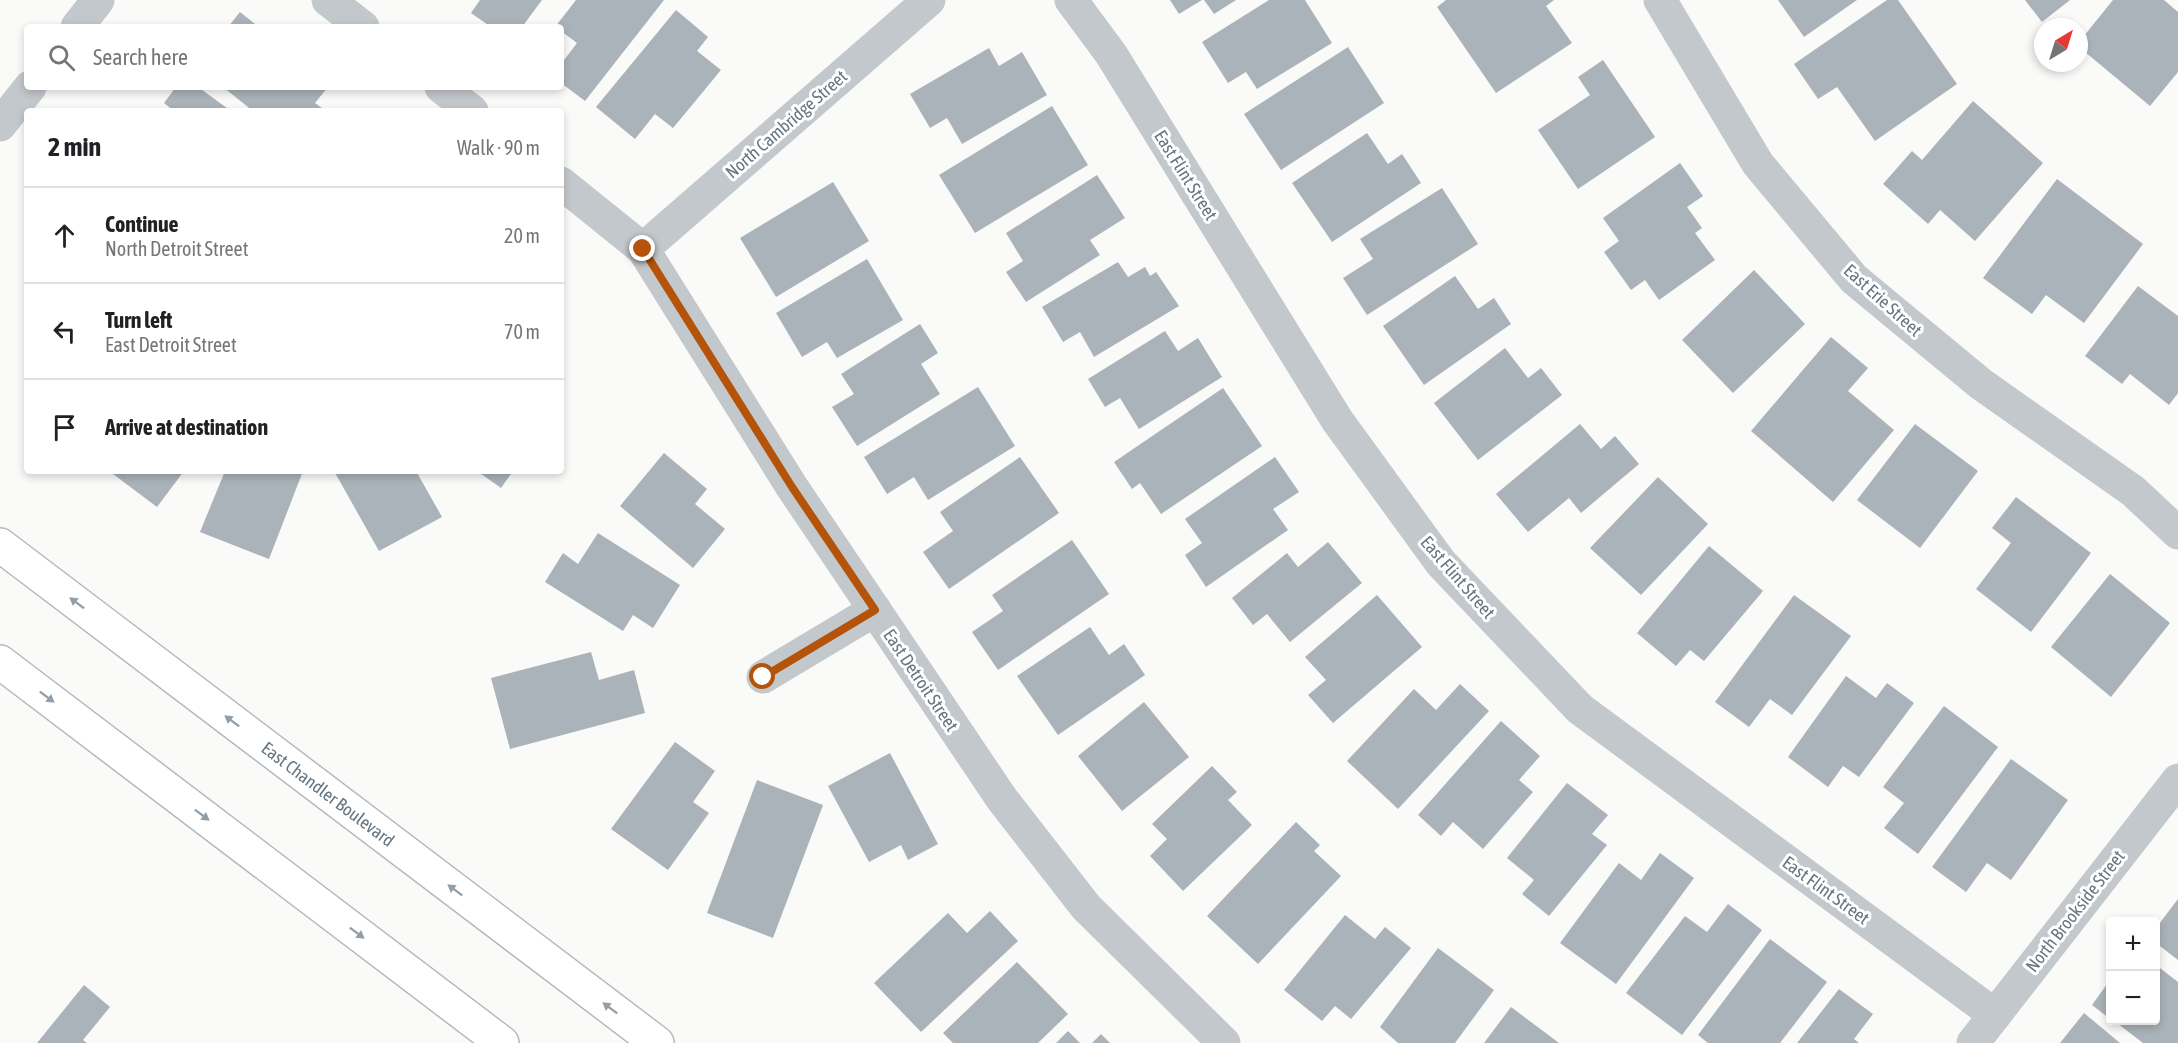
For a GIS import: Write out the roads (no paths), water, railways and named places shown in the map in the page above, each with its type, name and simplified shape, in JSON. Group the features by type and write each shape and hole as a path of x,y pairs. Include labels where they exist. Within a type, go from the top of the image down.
{"main road":[{"name":"East Chandler Boulevard","path":"0,545 657,1043"},
{"path":"0,662 502,1043"}],"street":[{"path":"79,24 98,0"},
{"path":"328,0 359,24"},
{"name":"North Cambridge Street","path":"643,249 929,0"},
{"name":"East Flint Street","path":"1071,0 1111,54 1337,420 1441,564 1580,709 1995,1015"},
{"name":"East Erie Street","path":"1660,0 1758,164 1854,279 1981,384 2133,491 2178,533"},
{"path":"0,125 28,90"},
{"name":"East Detroit Street","path":"564,185 643,249 792,487 1002,799 1086,907 1224,1043"},
{"path":"763,677 875,610"},
{"name":"North Brookside Street","path":"1973,1043 2178,780"}]}
